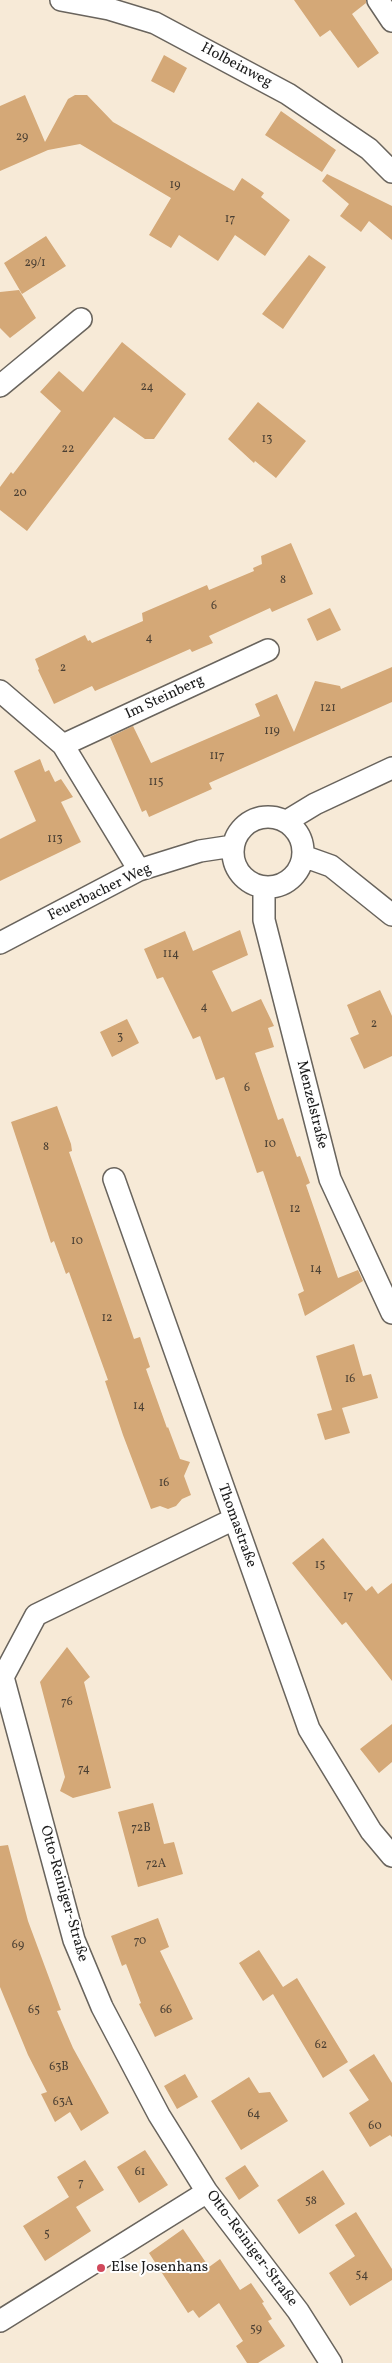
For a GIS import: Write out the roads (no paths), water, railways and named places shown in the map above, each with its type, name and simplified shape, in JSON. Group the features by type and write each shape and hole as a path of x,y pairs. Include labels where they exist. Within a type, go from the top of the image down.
{"street":[{"name":"Holbeinweg","path":"61,0 109,9 155,23 288,94 369,149 392,172"},
{"path":"378,0 392,21"},
{"path":"0,386 81,319"},
{"name":"Im Steinberg","path":"63,746 268,650"},
{"path":"0,691 63,746 139,870"},
{"path":"287,822 315,804 392,768"},
{"path":"274,816 287,822 297,831 302,843 303,856 299,869 290,880 278,886 264,887 251,883 240,874 234,861 233,846 237,833 247,823 260,817 274,816"},
{"name":"Feuerbacher Weg","path":"0,943 139,870 200,851 233,846"},
{"path":"303,856 331,866 392,915"},
{"name":"Menzelstraße","path":"264,887 264,920 330,1179 392,1313"},
{"name":"Thomastraße","path":"114,1179 309,1729 371,1831 392,1856"},
{"name":"Otto-Reiniger-Straße","path":"234,1519 36,1615 4,1677 54,1872 74,1940 86,1972 139,2080 207,2192 298,2311 331,2363"},
{"path":"0,2321 207,2192"}],"place":[{"name":"Else Josenhans","path":"101,2268"}]}
